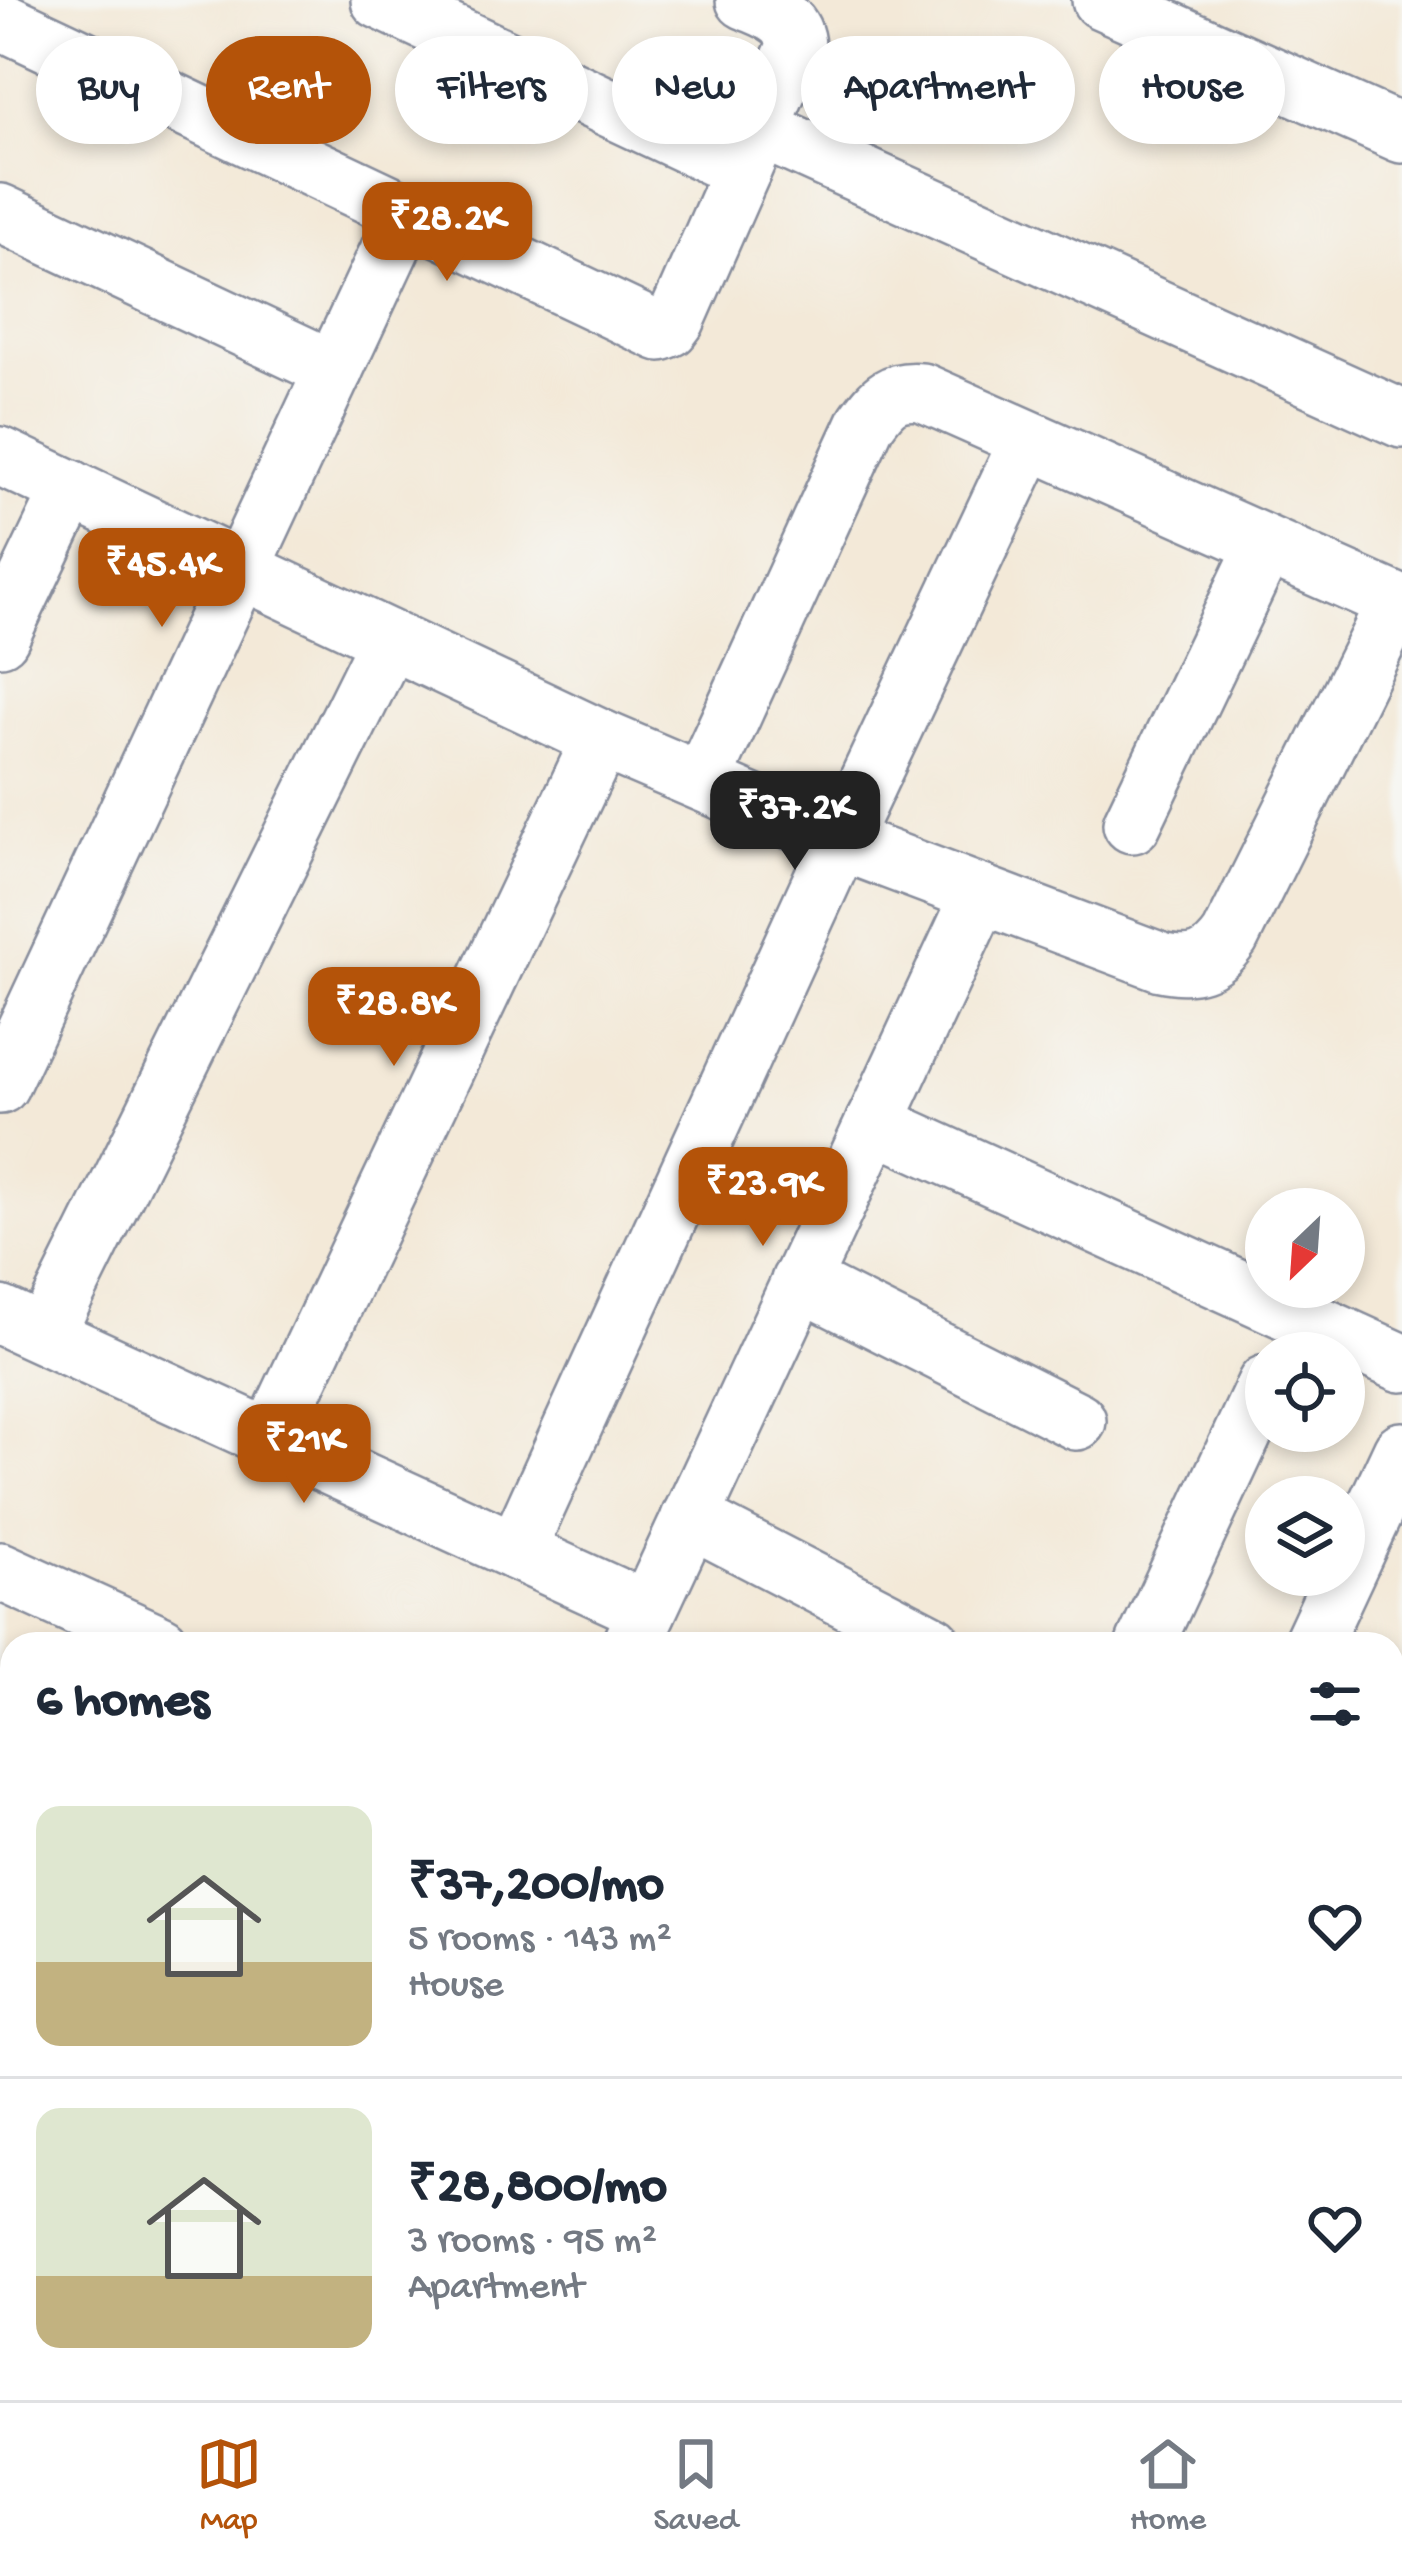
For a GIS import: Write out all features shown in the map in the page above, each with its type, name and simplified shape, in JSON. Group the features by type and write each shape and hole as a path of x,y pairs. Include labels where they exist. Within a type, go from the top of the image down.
{"street":[{"path":"380,0 1402,419"},
{"path":"0,20 660,332 676,320 796,47 795,36 780,16 746,0"},
{"path":"1134,7 1402,134"},
{"path":"0,213 334,370"},
{"path":"0,1085 406,213"},
{"path":"0,455 601,739 840,842 1160,962 1182,966 1217,956 1230,937 1399,604 922,392 903,390 883,398 866,422 702,781"},
{"path":"516,1551 1029,440"},
{"path":"0,637 71,489"},
{"path":"1132,824 1265,546"},
{"path":"389,640 22,1325 516,1551 640,1628 981,894"},
{"path":"271,1439 601,739"},
{"path":"874,1123 1285,1332"},
{"path":"800,1281 1077,1421"},
{"path":"1365,1354 1402,1363"},
{"path":"1151,1632 1245,1429"},
{"path":"1318,1632 1402,1451"},
{"path":"690,1518 910,1632"},
{"path":"0,1571 134,1632"}]}
